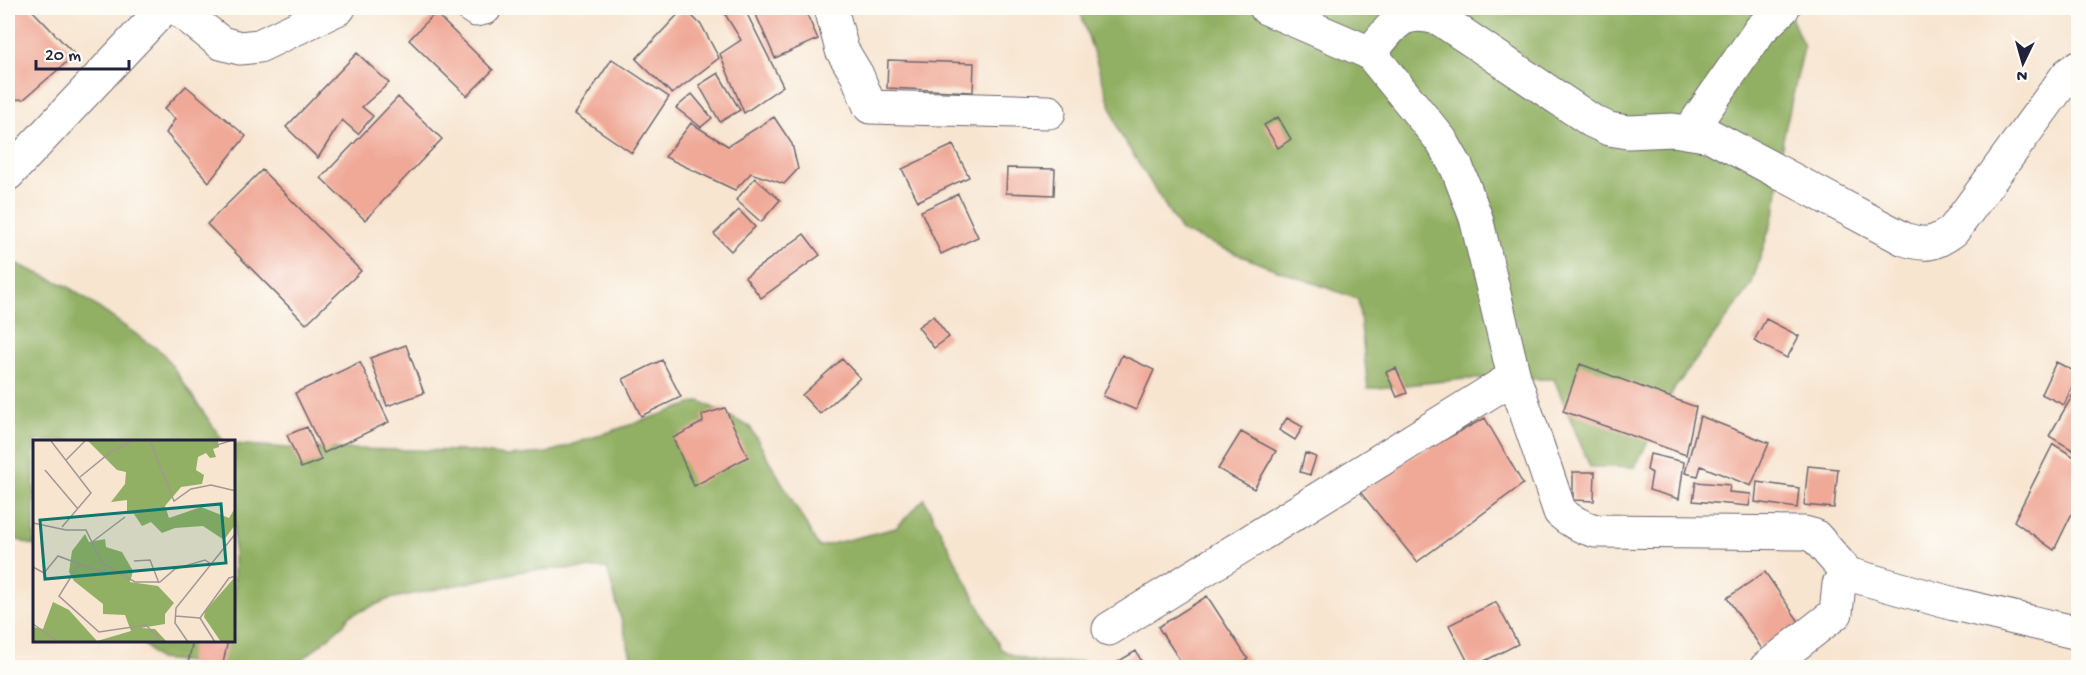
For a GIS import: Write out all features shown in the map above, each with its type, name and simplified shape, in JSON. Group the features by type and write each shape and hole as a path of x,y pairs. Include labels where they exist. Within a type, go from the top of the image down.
{"street":[{"path":"9,170 164,8"},
{"path":"177,8 221,43 240,48 259,46 339,8"},
{"path":"473,8 476,10 485,8"},
{"path":"831,8 842,50 857,75 870,107 1050,112"},
{"path":"1266,8 1370,53 1441,140 1457,168 1476,218 1514,377 1560,512 1580,527 1596,531 1804,533 1815,537 1848,574 1954,604 2079,633"},
{"path":"1690,132 1760,30 1784,8"},
{"path":"1370,53 1395,23 1407,16 1423,14 1440,19 1592,121 1609,129 1628,132 1673,130 1711,136 1904,239 1922,245 1941,240 1953,231 2068,74 2079,67"},
{"path":"1109,629 1514,377"},
{"path":"1766,668 1836,613 1839,584 1848,574"}],"green space":[{"path":"1079,8 1787,8 1804,47 1783,139 1776,208 1751,286 1674,389 1635,467 1590,467 1554,379 1465,379 1368,389 1358,299 1261,264 1181,231 1119,132"},
{"path":"8,260 67,286 163,353 222,440 33,440 33,546 8,536"},
{"path":"700,401 750,427 819,547 896,528 924,499 1001,649 1011,655 1031,661 1051,663 1084,661 1080,668 634,667 607,568 528,570 389,599 349,616 344,624 294,667 233,666 158,659 142,642 236,642 236,444 287,448 466,451 506,456 547,453"}],"building":[{"path":"8,8 30,8 75,55 24,99 8,100"},
{"path":"684,8 702,26 719,58 672,94 636,59"},
{"path":"744,8 783,86 744,113 720,54 741,40 723,11"},
{"path":"753,8 804,8 818,39 775,58"},
{"path":"435,13 493,70 467,96 409,40"},
{"path":"357,53 389,83 362,107 373,116 358,134 342,120 318,158 286,127"},
{"path":"612,59 669,97 632,153 575,114"},
{"path":"888,60 974,63 973,92 887,88"},
{"path":"718,73 740,110 720,122 699,85"},
{"path":"186,86 246,136 209,182 166,133 175,119 164,109"},
{"path":"692,94 712,118 701,127 676,108"},
{"path":"398,97 442,139 365,220 321,178"},
{"path":"774,117 792,144 798,169 784,184 751,173 735,190 665,157 691,123 728,146"},
{"path":"1278,117 1291,139 1278,148 1264,125"},
{"path":"953,145 969,177 918,201 902,169"},
{"path":"1007,168 1055,169 1054,195 1006,193"},
{"path":"262,170 361,271 306,324 207,224"},
{"path":"755,178 780,200 761,222 736,200"},
{"path":"958,194 978,237 941,254 921,211"},
{"path":"739,210 755,227 731,251 714,234"},
{"path":"804,234 820,255 761,298 745,277"},
{"path":"933,316 949,337 934,348 918,327"},
{"path":"1766,319 1799,336 1787,358 1754,341"},
{"path":"406,345 424,393 387,406 370,358"},
{"path":"1122,355 1154,370 1136,410 1103,396"},
{"path":"842,359 860,378 820,414 802,395"},
{"path":"662,360 681,397 641,416 623,379"},
{"path":"360,362 389,422 324,453 295,393"},
{"path":"2056,362 2078,373 2064,405 2041,394"},
{"path":"1580,364 1696,407 1686,455 1563,411"},
{"path":"1396,368 1407,393 1397,397 1386,372"},
{"path":"2078,386 2078,453 2049,436"},
{"path":"725,408 748,457 694,486 673,438 703,422 702,415"},
{"path":"1700,416 1769,443 1751,486 1701,466 1698,476 1685,473"},
{"path":"1287,418 1303,427 1295,440 1279,430"},
{"path":"1485,418 1523,484 1417,562 1356,487"},
{"path":"307,427 321,460 301,468 287,435"},
{"path":"1241,432 1276,451 1254,489 1218,469"},
{"path":"2053,444 2078,459 2078,501 2054,550 2014,521"},
{"path":"1305,453 1316,457 1310,475 1300,472"},
{"path":"1650,454 1684,462 1679,499 1649,490 1652,473 1647,470"},
{"path":"1808,466 1838,469 1834,508 1804,505"},
{"path":"1573,472 1595,472 1594,501 1573,500"},
{"path":"1696,482 1730,485 1729,492 1751,494 1749,506 1693,501"},
{"path":"1757,482 1799,488 1797,508 1755,502"},
{"path":"1765,572 1802,626 1764,652 1727,598"},
{"path":"1207,596 1248,659 1234,668 1185,668 1158,627"},
{"path":"1496,602 1518,644 1471,668 1449,625"},
{"path":"193,642 228,642 222,668 187,668"},
{"path":"1136,651 1145,668 1107,668"}]}
